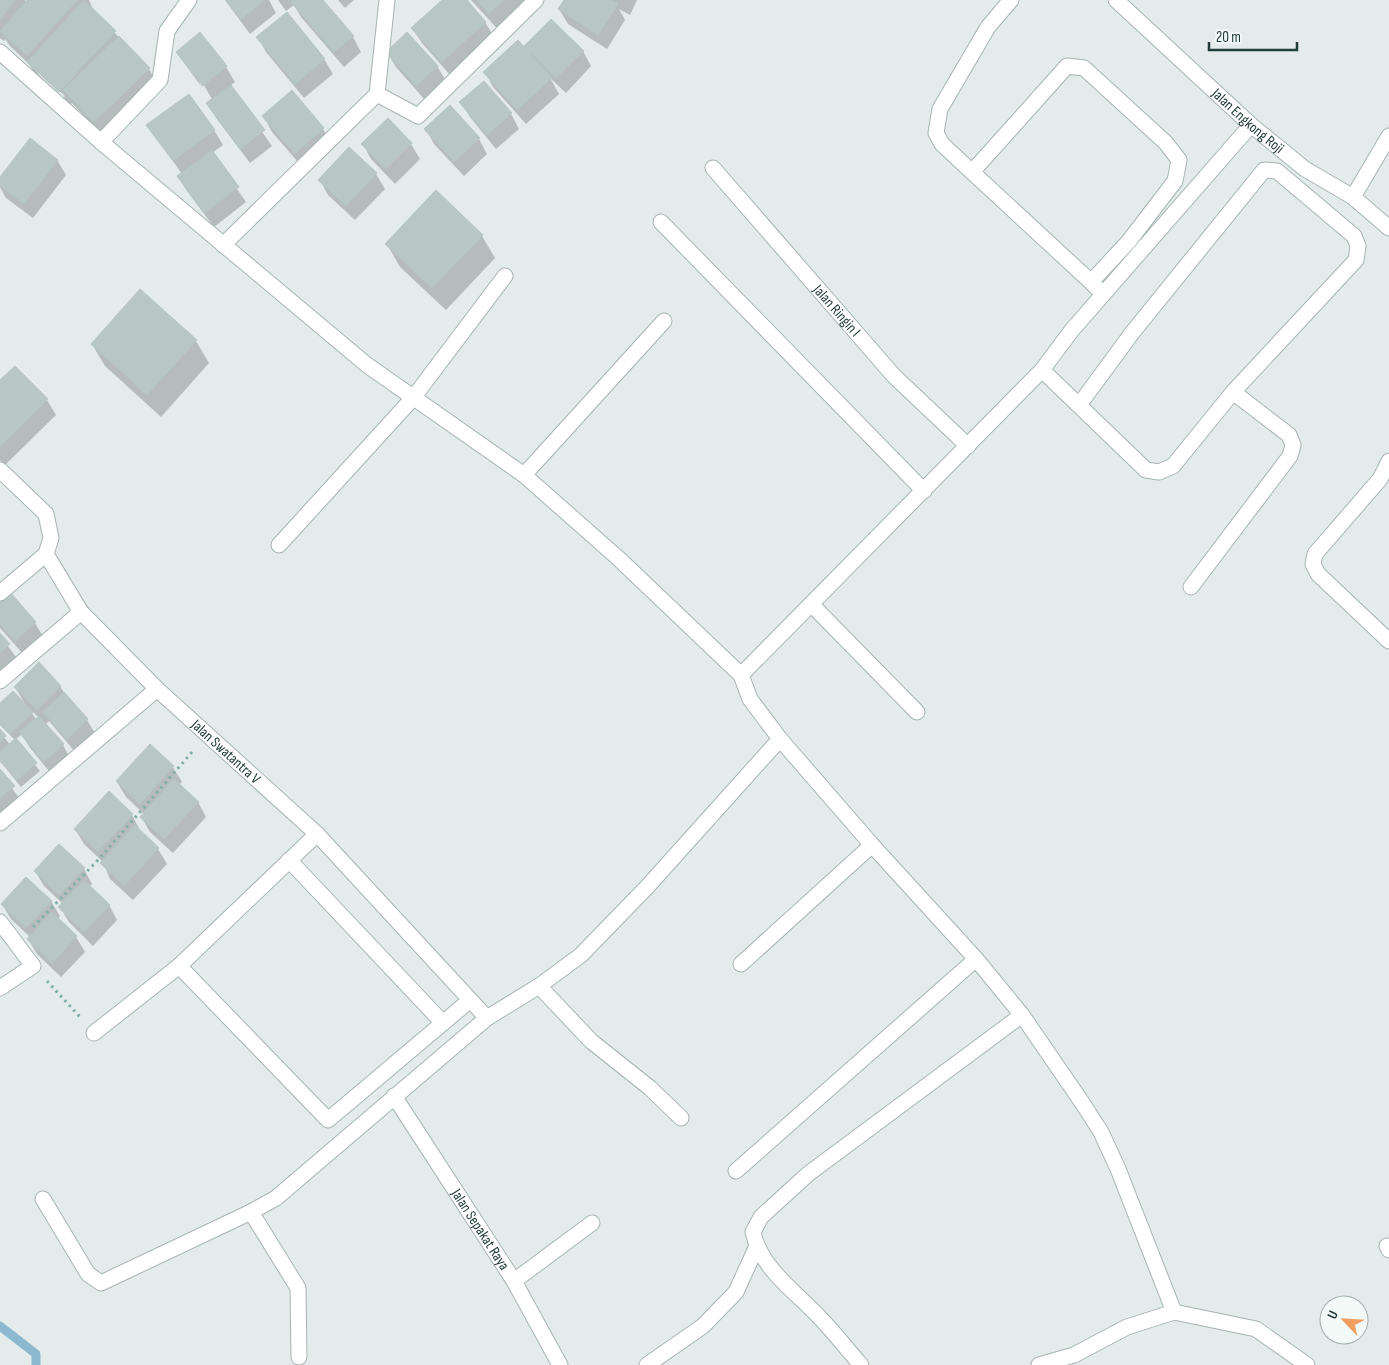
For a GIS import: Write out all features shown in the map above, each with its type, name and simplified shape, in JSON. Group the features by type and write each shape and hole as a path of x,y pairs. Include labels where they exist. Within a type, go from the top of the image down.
{"street":[{"path":"100,142 160,80 167,31 189,0"},
{"path":"224,245 377,94 387,0"},
{"path":"377,94 418,116 536,0"},
{"path":"1011,0 988,28 940,109 936,132 942,144 1104,294"},
{"name":"Jalan Engkong Roji","path":"1116,0 1251,125 1305,169 1353,197 1389,228"},
{"path":"0,52 100,142 366,365 524,475 618,558 742,675 750,699 780,739 872,845 976,959 1022,1015 1081,1100 1101,1132 1118,1169 1174,1312"},
{"path":"972,172 1067,66 1084,68 1166,143 1179,160 1174,181 1129,241 1091,282"},
{"path":"742,675 1042,370 1104,294 1251,125"},
{"path":"1353,197 1389,136"},
{"name":"Jalan Ringin I","path":"713,168 894,376 968,446"},
{"path":"1042,370 1078,405 1146,470 1159,472 1173,466 1233,392 1356,260 1358,246 1354,236 1277,171 1264,170 1132,333 1078,405"},
{"path":"661,222 924,491"},
{"path":"280,545 413,398 505,276"},
{"path":"524,475 664,321"},
{"path":"1191,587 1290,456 1293,445 1289,435 1233,392"},
{"path":"1389,461 1385,484 1315,554 1314,564 1318,574 1389,642"},
{"path":"0,470 46,514 51,538 46,554 0,593"},
{"name":"Jalan Swatantra V","path":"46,554 81,612 157,689 208,733 317,834 487,1018"},
{"path":"812,605 917,712"},
{"path":"0,681 81,612"},
{"path":"0,823 157,689"},
{"path":"43,1199 88,1274 101,1283 251,1212 276,1198 487,1018 539,986 581,955 647,887 780,739"},
{"path":"94,1033 179,966 317,834"},
{"path":"741,964 872,845"},
{"path":"289,860 443,1023"},
{"path":"0,922 33,966 0,988"},
{"path":"736,1171 976,959"},
{"path":"179,966 328,1120 470,1001"},
{"path":"539,986 591,1041 650,1088 681,1118"},
{"path":"861,1365 823,1320 769,1266 756,1248 753,1232 761,1217 808,1174 1022,1015"},
{"name":"Jalan Sepakat Raya","path":"394,1096 514,1281 554,1362"},
{"path":"251,1212 298,1288 299,1357"},
{"path":"514,1281 592,1223"},
{"path":"647,1365 703,1326 736,1292 756,1248"},
{"path":"1040,1365 1074,1355 1127,1327 1174,1312 1256,1329 1307,1365"}],"path":[{"path":"17,944 99,859 208,733"},
{"path":"33,966 94,1033"}],"building":[{"path":"0,0 15,0 0,20"},
{"path":"27,0 77,0 27,56 0,31"},
{"path":"84,0 116,31 59,92 27,62"},
{"path":"226,0 265,0 241,19"},
{"path":"292,0 323,0 354,36 334,52 291,2"},
{"path":"442,0 467,0 486,22 442,62 411,28"},
{"path":"477,0 504,0 489,14"},
{"path":"564,0 611,0 618,4 598,35 558,9"},
{"path":"287,12 325,59 295,84 256,37"},
{"path":"551,19 584,51 556,78 524,46"},
{"path":"200,32 227,66 203,86 176,52"},
{"path":"407,32 438,66 416,86 386,52"},
{"path":"119,36 150,68 94,122 63,90"},
{"path":"518,40 552,78 517,110 483,72"},
{"path":"484,81 512,113 487,135 459,102"},
{"path":"231,85 265,130 240,149 206,103"},
{"path":"292,90 324,128 295,154 262,116"},
{"path":"189,94 215,130 173,161 146,125"},
{"path":"450,105 480,138 454,162 424,129"},
{"path":"388,118 412,143 386,169 361,144"},
{"path":"30,138 58,160 24,204 0,186 0,177"},
{"path":"349,147 377,173 346,206 318,180"},
{"path":"212,150 239,187 204,213 177,176"},
{"path":"436,190 483,235 432,288 385,244"},
{"path":"140,289 197,340 147,395 91,344"},
{"path":"15,366 48,399 0,447 0,380"},
{"path":"10,592 36,622 15,641 0,624 0,601"},
{"path":"0,633 10,644 0,653"},
{"path":"39,662 61,686 37,710 14,687"},
{"path":"13,691 33,712 10,734 0,723 0,703"},
{"path":"64,692 88,719 67,739 43,712"},
{"path":"39,716 64,744 43,762 19,732"},
{"path":"0,729 6,736 0,742"},
{"path":"16,738 37,763 17,780 0,761 0,752"},
{"path":"150,744 174,766 140,804 116,781"},
{"path":"0,769 15,786 0,798"},
{"path":"174,779 199,802 164,839 140,817"},
{"path":"109,791 133,814 98,852 74,829"},
{"path":"135,825 159,848 124,886 100,863"},
{"path":"59,844 85,868 59,895 34,871"},
{"path":"26,877 52,901 26,928 1,904"},
{"path":"84,880 110,905 84,932 58,907"},
{"path":"52,912 77,936 52,963 27,939"}],"waterway":[{"path":"0,1326 36,1354 36,1365"}]}
